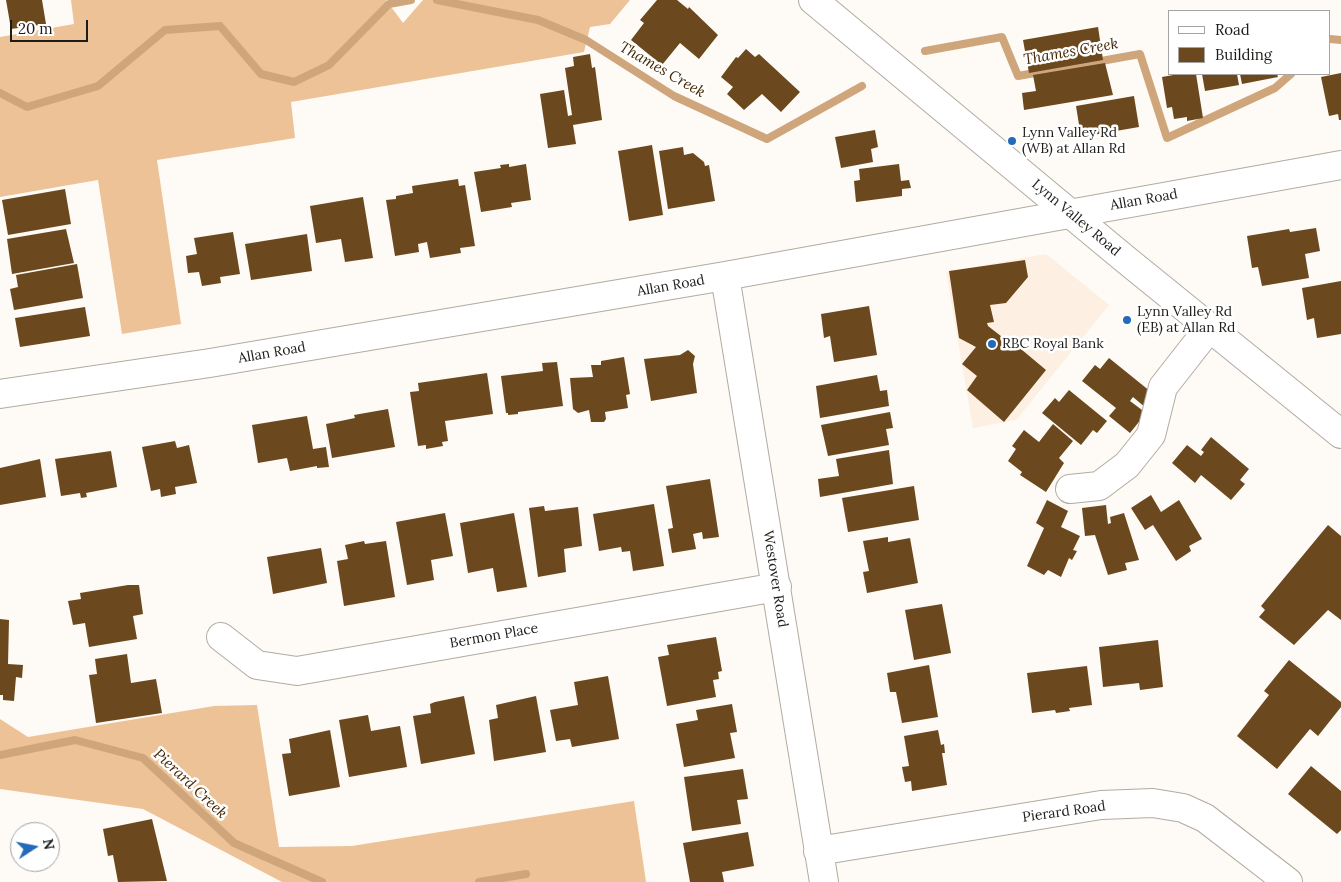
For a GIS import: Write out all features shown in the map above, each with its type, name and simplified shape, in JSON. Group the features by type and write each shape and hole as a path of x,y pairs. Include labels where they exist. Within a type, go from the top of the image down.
{"street":[{"name":"Lynn Valley Road","path":"813,0 1341,434"},
{"name":"Allan Road","path":"0,394 210,363 725,276 1341,165"},
{"name":"Westover Road","path":"725,276 824,882"},
{"path":"1070,489 1099,486 1127,465 1151,435 1163,387 1210,327"},
{"name":"Bermon Place","path":"221,637 257,665 297,671 776,587"},
{"name":"Pierard Road","path":"818,851 1101,805 1153,803 1183,808 1205,818 1288,882"}],"shaded area":[{"path":"71,0 386,0 403,23 423,0 630,0 610,24 590,27 584,52 291,102 295,138 157,160 181,324 122,334 98,180 0,197 0,37 74,24"},
{"path":"1046,254 1109,305 1016,420 973,428 946,272"},
{"path":"257,705 279,847 352,846 634,801 646,882 282,882 143,809 0,789 0,719 28,737 214,706"}],"building":[{"path":"6,0 42,0 46,24 11,29"},
{"path":"657,0 677,0 688,9 689,7 718,35 699,59 680,43 662,65 631,40 644,23 640,20"},
{"path":"1098,27 1103,60 1029,73 1023,40"},
{"path":"746,49 755,57 759,54 800,92 781,112 762,94 744,110 727,94 733,87 721,77 736,57 738,58"},
{"path":"590,54 592,68 595,67 602,120 573,125 576,144 548,148 540,94 564,90 568,116 572,115 565,68 574,66 573,57"},
{"path":"1105,63 1113,95 1024,110 1022,93 1036,91 1033,75"},
{"path":"1341,73 1341,120 1339,120 1338,114 1329,116 1321,77"},
{"path":"1196,75 1203,118 1187,121 1187,117 1174,119 1172,107 1167,108 1162,77"},
{"path":"1202,75 1237,75 1239,85 1205,91"},
{"path":"1240,75 1277,75 1278,77 1242,84"},
{"path":"1134,96 1139,127 1081,137 1076,106"},
{"path":"875,130 878,147 871,149 873,162 841,168 835,137"},
{"path":"652,145 663,215 629,221 618,151"},
{"path":"683,147 684,155 693,153 704,162 705,166 709,165 715,201 668,209 659,151"},
{"path":"509,164 509,167 526,164 531,200 511,203 512,207 481,212 474,172 501,168 500,165"},
{"path":"899,164 901,181 909,180 911,188 902,189 902,196 856,202 854,181 860,180 859,169"},
{"path":"458,179 459,186 465,185 475,246 460,248 461,253 430,258 427,242 418,244 419,252 395,256 386,200 396,199 396,196 413,193 412,186"},
{"path":"65,189 71,224 8,235 2,200"},
{"path":"363,197 373,258 345,262 341,239 316,243 310,206"},
{"path":"1316,228 1320,251 1305,254 1309,278 1262,286 1258,267 1252,268 1247,236 1289,229 1290,232"},
{"path":"66,229 74,263 12,274 7,239"},
{"path":"233,232 240,274 220,277 221,283 202,286 199,272 188,273 186,256 197,254 194,238"},
{"path":"307,234 312,271 251,280 245,244"},
{"name":"RBC Royal Bank","path":"1025,260 1028,277 1006,303 990,305 994,322 987,323 988,326 1006,340 1009,339 1046,370 1004,422 967,390 977,376 962,364 976,347 959,338 949,271"},
{"path":"77,264 83,298 14,310 10,289 18,287 16,275"},
{"path":"1341,281 1341,334 1317,338 1314,318 1307,320 1302,288"},
{"path":"869,306 877,355 834,362 830,336 824,338 821,314"},
{"path":"85,307 90,336 20,347 15,318"},
{"path":"688,350 695,356 693,364 697,393 651,401 644,359 680,355"},
{"path":"624,357 630,394 626,395 628,408 605,412 606,419 604,422 591,422 589,410 578,413 573,409 570,378 593,377 591,365 601,365 601,361"},
{"path":"1109,358 1156,396 1146,408 1133,397 1130,401 1146,413 1130,433 1109,416 1116,408 1082,381 1095,365 1100,369"},
{"path":"557,362 563,406 508,415 506,413 501,376 543,371 542,363"},
{"path":"487,373 493,414 445,421 448,441 442,442 443,446 426,449 426,445 418,446 410,392 419,391 418,383"},
{"path":"877,375 880,391 887,390 889,406 820,418 816,386"},
{"path":"1069,390 1107,421 1097,433 1093,430 1081,445 1042,413 1055,398 1059,402"},
{"path":"388,409 395,447 332,458 326,424 355,418 354,415"},
{"path":"890,412 893,428 886,429 889,445 828,456 821,425"},
{"path":"307,416 313,449 326,447 329,467 317,468 317,466 290,471 287,458 258,463 252,425"},
{"path":"1053,424 1073,441 1059,458 1064,463 1046,492 1020,475 1022,472 1008,461 1016,449 1012,446 1024,430 1039,442"},
{"path":"1211,437 1249,469 1240,480 1245,484 1231,500 1201,475 1195,483 1172,463 1187,445 1201,456 1204,452 1201,450"},
{"path":"175,441 177,448 189,445 197,483 175,487 176,494 161,497 160,489 151,491 142,447"},
{"path":"889,450 893,484 820,497 818,479 839,476 836,459"},
{"path":"111,451 117,487 86,493 87,497 81,498 80,493 61,496 55,459"},
{"path":"40,459 46,497 0,505 0,468"},
{"path":"710,479 719,537 703,539 702,532 693,534 696,549 672,553 668,529 673,528 666,486"},
{"path":"914,486 919,520 848,532 842,498"},
{"path":"1151,495 1161,512 1179,500 1202,539 1189,546 1191,551 1176,561 1153,525 1145,530 1131,508"},
{"path":"1047,500 1068,511 1061,527 1080,536 1073,550 1077,551 1072,560 1069,558 1061,577 1048,570 1044,575 1027,566 1044,528 1036,523"},
{"path":"654,504 664,566 633,571 630,551 622,552 621,547 599,551 593,514"},
{"path":"1106,505 1108,524 1111,523 1110,517 1124,513 1139,560 1125,563 1127,570 1108,575 1095,535 1085,536 1082,508"},
{"path":"544,506 545,511 578,507 582,546 564,549 566,572 538,577 529,508"},
{"path":"445,513 453,556 431,560 434,580 407,585 396,522"},
{"path":"514,513 527,587 497,592 493,568 468,573 460,523"},
{"path":"1328,525 1341,536 1341,620 1328,610 1294,645 1259,617 1265,610 1261,606"},
{"path":"888,537 888,542 910,538 918,583 867,593 863,572 869,571 863,541"},
{"path":"364,541 365,544 386,541 395,597 344,606 337,561 348,559 345,545"},
{"path":"321,548 327,583 273,594 267,557"},
{"path":"139,585 143,614 133,616 137,639 89,647 85,623 73,625 68,601 81,599 80,593"},
{"path":"942,604 951,653 914,660 905,610"},
{"path":"0,619 9,620 8,664 23,665 22,678 16,677 14,701 3,700 3,695 0,695"},
{"path":"716,637 722,671 718,672 719,679 713,680 716,697 667,706 658,657 669,655 667,645"},
{"path":"1158,640 1163,687 1140,690 1139,683 1103,687 1099,647"},
{"path":"127,654 131,683 156,679 162,713 96,723 89,675 97,674 95,659"},
{"path":"1289,660 1341,702 1341,707 1318,736 1310,729 1277,769 1237,736 1269,695 1264,691"},
{"path":"929,665 938,717 902,723 896,692 890,692 887,673"},
{"path":"1087,666 1092,705 1069,708 1070,711 1056,713 1055,710 1032,713 1027,673"},
{"path":"608,676 619,739 572,747 570,739 556,741 550,710 578,705 574,682"},
{"path":"464,696 475,754 421,764 413,716 431,713 430,704 435,702"},
{"path":"536,696 546,752 494,761 489,720 498,718 496,705"},
{"path":"732,704 737,732 730,733 735,758 684,767 676,724 698,720 696,710"},
{"path":"368,715 371,731 400,726 407,767 349,777 339,720"},
{"path":"330,730 340,787 289,796 282,754 291,753 289,739"},
{"path":"938,730 941,745 944,744 945,753 942,753 947,785 912,791 911,781 905,782 902,767 909,766 904,736"},
{"path":"1311,766 1341,791 1341,830 1337,834 1288,794"},
{"path":"743,769 748,799 737,800 741,824 692,831 684,777"},
{"path":"152,819 167,881 118,882 113,855 108,856 103,829"},
{"path":"748,832 754,866 722,872 724,882 690,882 683,843"}],"waterway":[{"name":"Thames Creek","path":"0,93 27,107 98,86 165,30 220,26 261,74 294,82 329,65 389,4 411,0"},
{"name":"Thames Creek","path":"437,0 538,20 586,40 674,96 767,139 862,86"},
{"name":"Thames Creek","path":"925,51 1002,37 1018,76 1140,54 1167,138 1275,88 1290,75"},
{"name":"Thames Creek","path":"1331,39 1341,40"},
{"name":"Pierard Creek","path":"0,755 75,740 143,758 234,843 322,882"},
{"name":"Pierard Creek","path":"479,882 526,874"}],"place":[{"name":"Lynn Valley Rd (WB) at Allan Rd","path":"1012,141"},
{"name":"Lynn Valley Rd (EB) at Allan Rd","path":"1127,320"},
{"name":"RBC Royal Bank","path":"992,344"}]}
